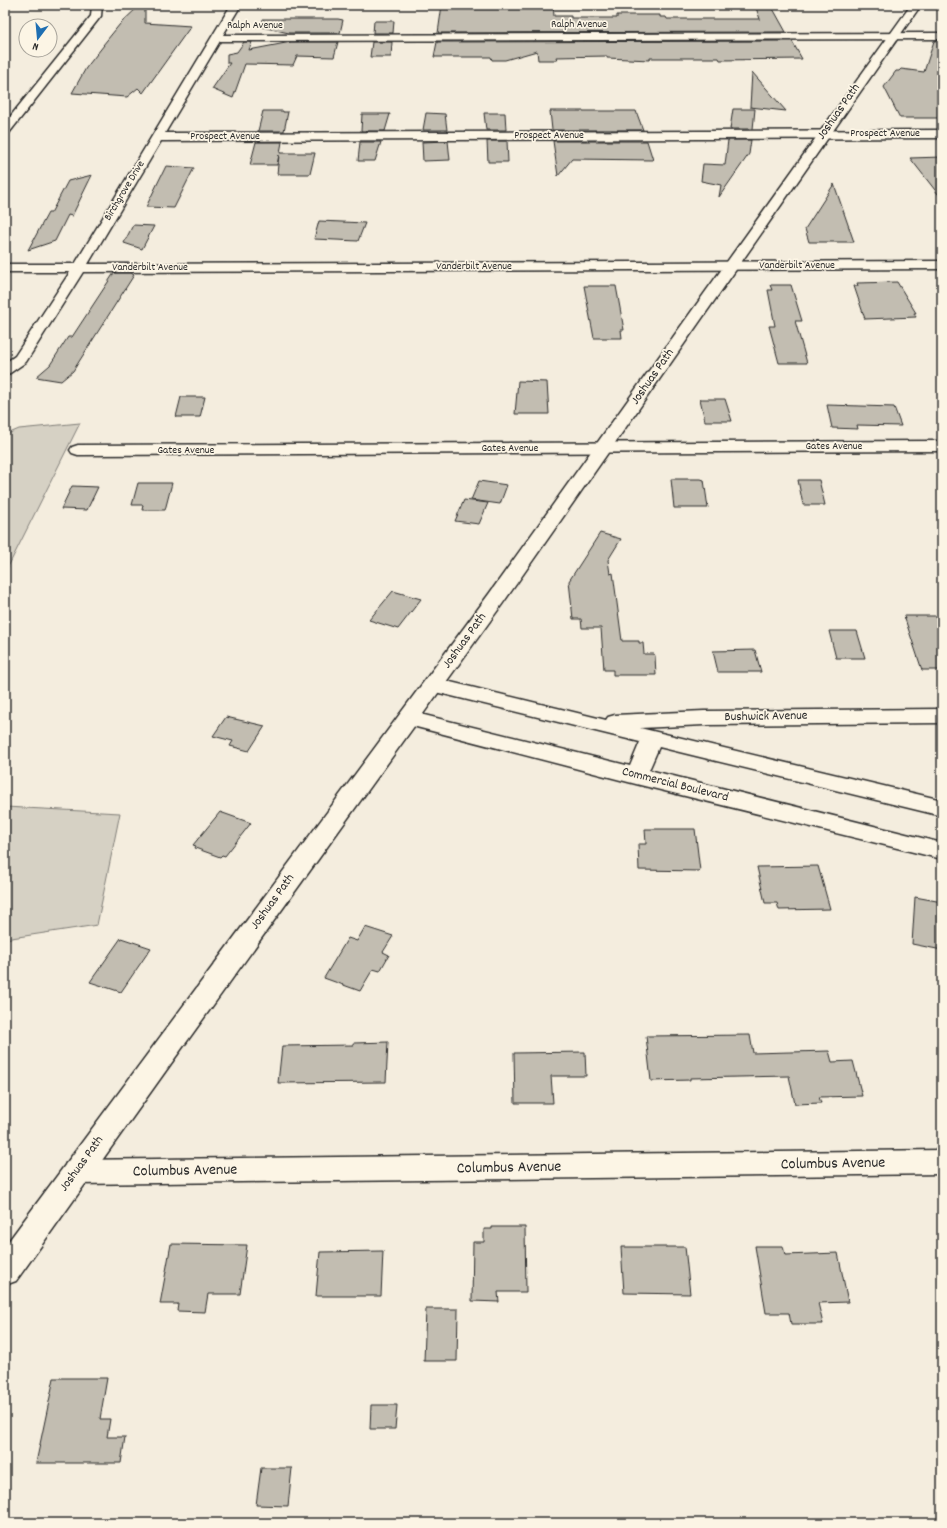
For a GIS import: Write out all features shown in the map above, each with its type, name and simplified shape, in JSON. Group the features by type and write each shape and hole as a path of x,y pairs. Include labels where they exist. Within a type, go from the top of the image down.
{"main road":[{"name":"Joshuas Path","path":"5,1271 408,718 434,685 603,449 823,134 916,5"}],"street":[{"path":"5,131 96,16 97,5"},
{"name":"Birchgrove Drive","path":"5,370 21,360 79,268 236,5"},
{"name":"Ralph Avenue","path":"217,38 942,36"},
{"name":"Prospect Avenue","path":"156,138 942,134"},
{"name":"Vanderbilt Avenue","path":"5,268 942,265"},
{"name":"Gates Avenue","path":"78,450 603,449 942,446"},
{"path":"434,685 942,808"},
{"name":"Bushwick Avenue","path":"591,723 704,718 942,716"},
{"name":"Commercial Boulevard","path":"408,718 942,851"},
{"path":"636,776 652,738"},
{"name":"Columbus Avenue","path":"76,1172 942,1162"}],"shaded area":[{"path":"80,423 5,573 5,435 19,429"},
{"path":"5,807 120,813 97,925 5,939"}],"building":[{"path":"140,5 145,5 145,23 191,26 143,93 138,88 127,97 72,93 86,68 103,45 120,24"},
{"path":"442,5 553,5 554,16 571,16 571,18 617,18 617,15 660,15 660,17 666,17 667,19 760,19 755,5 771,5 786,32 438,33"},
{"path":"263,19 343,20 340,33 289,33 262,27"},
{"path":"374,21 394,21 393,33 373,33"},
{"path":"942,40 942,118 900,118 884,87 896,71 901,69 924,72 934,41"},
{"path":"792,41 802,59 720,60 719,58 650,58 650,60 607,58 607,56 556,57 557,60 538,60 537,51 505,60 492,60 491,57 434,57 437,42"},
{"path":"244,42 252,42 249,50 291,42 338,42 334,57 297,56 293,65 245,64 233,98 212,89 230,63 227,63 227,54 237,52"},
{"path":"372,42 392,42 391,57 370,57"},
{"path":"752,72 786,111 750,107"},
{"path":"733,109 755,109 753,129 730,129"},
{"path":"263,111 288,112 284,131 258,131"},
{"path":"550,111 636,111 643,130 552,130"},
{"path":"426,113 445,114 447,130 423,130"},
{"path":"484,113 505,113 506,130 486,130"},
{"path":"362,114 390,114 385,131 361,131"},
{"path":"728,140 751,140 749,154 719,197 721,185 701,181 703,164 725,165"},
{"path":"448,141 450,160 423,161 422,142"},
{"path":"487,141 507,141 508,162 488,162"},
{"path":"553,141 647,141 653,160 572,159 558,176"},
{"path":"256,142 282,142 280,153 315,153 310,174 277,174 279,155 277,165 250,165"},
{"path":"360,142 381,142 375,161 358,161"},
{"path":"942,157 942,199 910,158"},
{"path":"166,166 194,168 174,208 146,207"},
{"path":"92,175 72,216 68,215 55,241 28,250 48,213 51,213 68,181"},
{"path":"834,184 854,242 809,242 805,229"},
{"path":"319,221 365,223 358,241 314,239"},
{"path":"133,225 154,226 142,249 124,243"},
{"path":"114,273 131,273 134,275 73,371 61,381 36,377 50,365 68,337 72,337"},
{"path":"897,282 916,313 914,313 916,317 865,319 854,286 858,286 857,283"},
{"path":"770,285 791,285 802,321 795,321 807,363 779,363 769,326 775,326 768,290 772,290"},
{"path":"584,286 616,286 624,330 621,330 622,338 594,338"},
{"path":"518,381 547,382 549,414 515,414"},
{"path":"181,397 205,397 200,417 176,417"},
{"path":"700,399 725,399 732,421 705,421"},
{"path":"827,405 894,407 901,426 857,425 858,429 832,428"},
{"path":"671,479 704,480 708,508 674,508"},
{"path":"798,480 819,480 825,505 803,505"},
{"path":"479,481 507,485 500,504 471,500"},
{"path":"138,483 172,483 165,510 142,510 143,505 132,505"},
{"path":"72,486 98,487 87,510 61,509"},
{"path":"464,500 488,503 479,524 455,521"},
{"path":"600,533 621,539 608,560 610,574 613,573 622,641 639,641 639,643 643,643 644,654 654,654 656,675 613,675 613,670 604,670 601,628 582,628 581,619 573,619 569,581"},
{"path":"393,591 421,599 398,629 369,620"},
{"path":"904,616 942,616 942,670 922,670"},
{"path":"829,631 857,631 865,658 836,658"},
{"path":"755,650 761,672 718,672 713,651"},
{"path":"226,717 265,726 249,751 230,746 233,741 213,736"},
{"path":"220,812 251,823 225,856 222,855 220,857 195,848 196,846 193,845"},
{"path":"645,829 695,829 700,871 639,870 638,844 646,844"},
{"path":"818,866 830,909 779,910 777,903 765,903 757,867"},
{"path":"915,897 942,902 942,950 912,944"},
{"path":"365,927 393,936 383,952 389,955 380,971 373,969 360,991 324,978 348,938 357,941"},
{"path":"121,938 151,948 121,992 90,982"},
{"path":"750,1035 753,1053 829,1051 832,1062 853,1061 862,1096 819,1097 821,1103 795,1104 789,1076 690,1078 690,1080 651,1081 646,1036"},
{"path":"388,1042 386,1082 278,1083 282,1046 354,1045 354,1043"},
{"path":"585,1052 586,1076 551,1076 553,1103 515,1103 514,1053"},
{"path":"492,1227 525,1227 526,1292 498,1292 499,1302 472,1301 473,1242 484,1242 484,1229 492,1229"},
{"path":"171,1244 247,1245 240,1294 208,1294 205,1312 177,1311 178,1304 160,1304"},
{"path":"755,1246 783,1246 785,1255 838,1253 848,1302 818,1303 823,1324 791,1324 789,1313 766,1313"},
{"path":"621,1247 685,1247 690,1294 624,1293"},
{"path":"383,1251 381,1296 316,1296 320,1252"},
{"path":"426,1309 458,1309 457,1361 424,1361"},
{"path":"54,1378 107,1378 100,1419 110,1419 107,1437 125,1437 121,1463 36,1463"},
{"path":"371,1405 397,1405 395,1429 370,1429"},
{"path":"261,1468 292,1468 288,1506 256,1505"}]}
